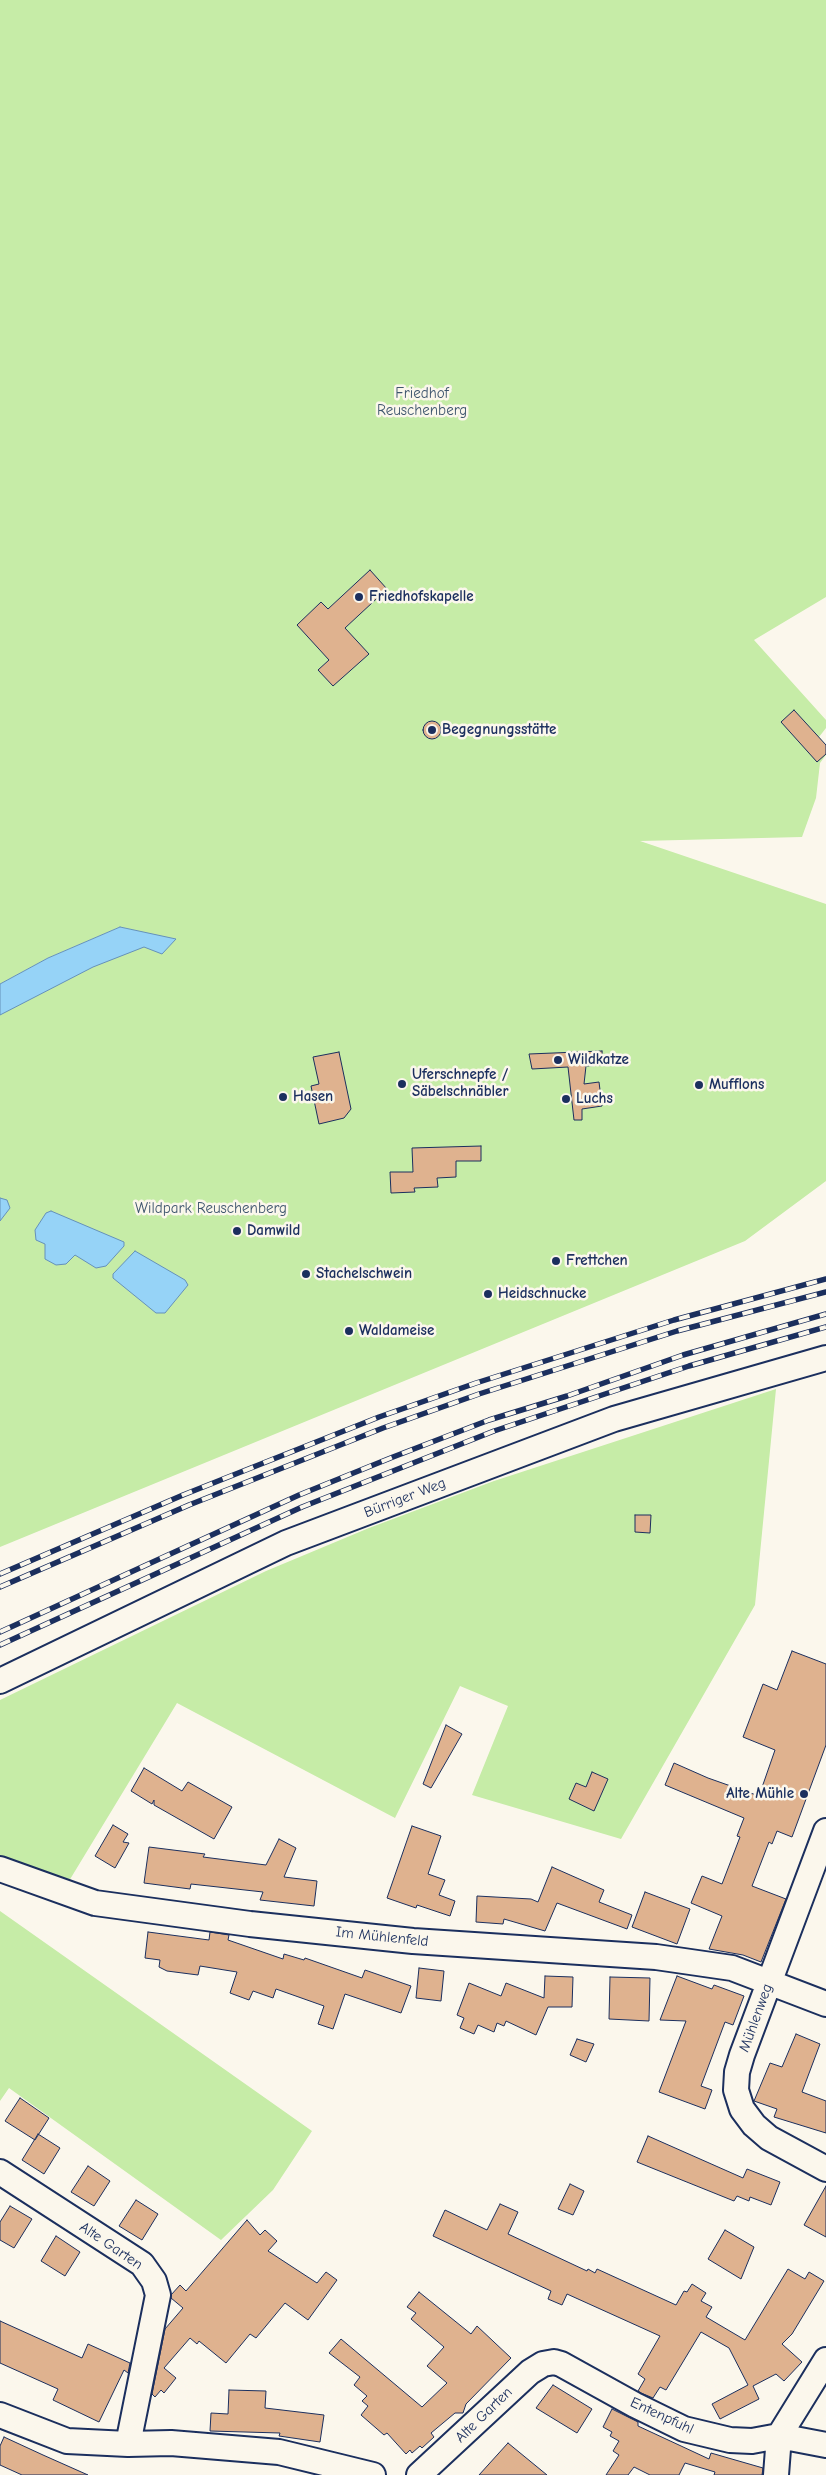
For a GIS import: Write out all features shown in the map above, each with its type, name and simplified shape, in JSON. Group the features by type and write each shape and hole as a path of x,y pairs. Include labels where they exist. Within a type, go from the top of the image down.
{"street":[{"name":"Bürriger Weg","path":"0,1681 286,1543 614,1419 826,1358"},
{"name":"Mühlenweg","path":"826,1831 769,1980 737,2072 736,2090 742,2109 762,2131 826,2169"},
{"name":"Im Mühlenfeld","path":"0,1869 95,1903 250,1924 413,1941 656,1957 732,1968 769,1980 826,2004"},
{"name":"Alte Garten","path":"0,2172 142,2264 154,2281 158,2295 128,2444"},
{"path":"776,2475 779,2436 826,2360"},
{"name":"Alte Garten","path":"418,2475 530,2372 543,2364 554,2362"},
{"name":"Entenpfuhl","path":"554,2362 684,2429 730,2440 752,2441 779,2436"},
{"path":"0,2415 66,2441 128,2444 170,2443 279,2452 373,2475"},
{"path":"779,2436 826,2445"}],"green space":[{"path":"0,0 826,0 826,597 754,640 826,720 826,728 819,737 826,745 826,755 820,763 816,798 802,837 640,841 826,904 826,1181 745,1241 0,1547 0,1014 146,933 120,927 48,958 0,984"},
{"path":"776,1389 755,1605 621,1839 472,1795 508,1706 460,1686 395,1818 177,1703 69,1881 0,1855 0,1700 266,1571 369,1528 494,1481"},
{"path":"0,1911 312,2131 273,2190 221,2240 9,2088 0,2101"}],"water":[{"path":"120,927 176,939 162,954 144,947 93,967 0,1015 0,984 48,958"},
{"path":"0,1198 7,1200 10,1208 0,1221"},
{"path":"51,1211 124,1242 124,1246 106,1266 96,1268 75,1255 66,1264 56,1265 45,1259 45,1244 36,1240 35,1230 46,1213"},
{"path":"135,1251 185,1280 188,1285 165,1313 156,1313 113,1278 113,1274"}],"building":[{"path":"370,570 387,589 345,628 369,654 333,686 318,670 329,660 297,625 321,602 328,609"},
{"path":"794,710 826,745 826,754 817,762 781,722"},
{"name":"Begegnungsstätte","path":"432,721 438,724 441,730 438,736 432,739 426,736 423,730 426,724"},
{"path":"602,1051 603,1065 586,1066 584,1084 599,1082 602,1106 582,1109 582,1120 574,1120 568,1067 532,1069 529,1054"},
{"path":"339,1052 351,1109 344,1118 319,1124 311,1086 319,1084 313,1057"},
{"path":"481,1146 481,1161 456,1161 456,1177 437,1178 438,1187 414,1188 415,1192 391,1193 390,1172 413,1172 412,1148"},
{"path":"635,1515 651,1515 650,1533 635,1532"},
{"path":"792,1651 826,1664 826,1745 792,1837 777,1831 772,1844 769,1842 752,1886 786,1899 761,1962 743,1955 709,1949 722,1916 691,1903 702,1876 722,1884 740,1837 737,1836 744,1818 665,1785 674,1763 708,1778 759,1796 775,1750 743,1737 763,1684 777,1690"},
{"path":"446,1725 462,1734 431,1788 423,1784"},
{"path":"144,1768 182,1791 188,1782 232,1807 214,1839 154,1805 154,1800 152,1804 131,1791"},
{"path":"592,1772 608,1779 594,1811 569,1799 576,1783 586,1787"},
{"path":"113,1825 128,1834 123,1842 129,1843 115,1868 95,1856"},
{"path":"412,1826 441,1836 428,1874 445,1880 439,1895 455,1901 450,1916 417,1905 416,1908 387,1898"},
{"path":"279,1839 296,1848 284,1877 317,1881 314,1906 260,1900 263,1892 191,1884 190,1889 144,1883 149,1847 205,1854 203,1857 266,1865"},
{"path":"552,1867 604,1890 599,1902 632,1915 627,1929 557,1903 545,1931 504,1919 503,1924 476,1922 477,1896 531,1899 538,1902"},
{"path":"645,1892 690,1909 677,1944 632,1927"},
{"path":"148,1932 209,1940 210,1932 229,1935 228,1940 283,1959 284,1954 304,1960 305,1958 362,1978 365,1970 411,1986 401,2013 345,1994 333,2029 318,2024 324,2006 276,1989 273,1998 253,1991 249,2000 230,1993 237,1972 200,1966 198,1975 167,1971 159,1967 160,1960 145,1958"},
{"path":"419,1968 444,1971 441,2001 416,1998"},
{"path":"545,1976 573,1977 572,2007 548,2007 536,2035 506,2021 504,2026 497,2023 494,2032 478,2025 474,2034 460,2028 464,2018 457,2015 469,1983 501,1996 506,1983 544,1998"},
{"path":"677,1976 712,1989 714,1985 744,1996 733,2025 725,2022 701,2086 712,2090 705,2109 659,2092 686,2021 660,2020"},
{"path":"610,1977 650,1978 649,2021 609,2019"},
{"path":"796,2034 820,2044 802,2092 826,2101 826,2133 774,2117 777,2109 754,2101 770,2063 782,2067"},
{"path":"577,2039 594,2044 586,2062 570,2055"},
{"path":"20,2098 49,2118 35,2140 5,2121"},
{"path":"38,2134 60,2148 44,2174 22,2160"},
{"path":"648,2136 743,2178 747,2169 780,2182 771,2205 750,2197 749,2201 737,2196 734,2201 637,2162"},
{"path":"88,2166 110,2181 94,2206 71,2192"},
{"path":"570,2184 584,2191 573,2215 558,2209"},
{"path":"826,2186 826,2237 804,2225"},
{"path":"136,2200 158,2214 142,2240 119,2226"},
{"path":"500,2204 518,2212 508,2234 587,2271 588,2269 595,2273 597,2269 676,2305 684,2291 687,2292 692,2284 706,2293 701,2301 712,2307 706,2317 745,2340 788,2269 805,2279 809,2272 824,2281 792,2334 782,2344 802,2362 784,2381 776,2374 753,2386 759,2399 720,2419 712,2404 748,2385 729,2348 701,2332 666,2390 660,2387 653,2398 641,2393 638,2391 645,2379 638,2374 660,2336 567,2294 562,2305 548,2299 551,2291 433,2236 445,2210 487,2230"},
{"path":"10,2206 32,2219 14,2248 0,2240 0,2222"},
{"path":"247,2220 260,2235 265,2230 277,2241 268,2251 317,2283 326,2272 337,2280 308,2320 285,2303 256,2338 250,2334 226,2363 199,2341 197,2344 190,2338 164,2368 176,2378 164,2393 161,2390 155,2397 152,2394 165,2329 183,2308 171,2298 171,2295 180,2285 186,2291"},
{"path":"725,2230 754,2247 741,2279 708,2259"},
{"path":"56,2236 80,2252 65,2276 41,2261"},
{"path":"419,2292 471,2334 477,2326 511,2358 466,2404 463,2413 455,2413 431,2433 434,2437 422,2448 420,2446 412,2453 410,2450 406,2454 387,2433 384,2435 361,2415 368,2406 362,2401 367,2396 354,2385 360,2377 329,2353 341,2339 422,2407 447,2383 427,2366 444,2347 411,2319 416,2313 407,2307"},
{"path":"0,2321 82,2358 88,2344 130,2363 128,2373 124,2370 99,2422 53,2400 58,2389 0,2363"},
{"path":"553,2385 592,2409 577,2433 536,2408"},
{"path":"229,2390 266,2391 265,2408 324,2415 320,2442 279,2436 280,2433 210,2431 211,2413 228,2414"},
{"path":"612,2409 638,2422 638,2426 709,2459 711,2453 763,2468 762,2475 714,2475 715,2472 685,2463 679,2475 650,2475 634,2467 628,2475 606,2475 619,2455 613,2451 619,2441 610,2436 612,2432 603,2427"},
{"path":"4,2437 88,2475 22,2475 0,2465 0,2446"},
{"path":"508,2443 547,2475 479,2475"}],"railway":[{"path":"0,1574 183,1495 379,1417 476,1383 674,1320 826,1279"},
{"path":"0,1587 189,1505 383,1428 479,1394 677,1331 826,1292"},
{"path":"0,1632 299,1495 489,1420 567,1396 683,1355 826,1314"},
{"path":"0,1645 302,1507 494,1431 689,1366 826,1327"}],"place":[{"name":"Friedhofskapelle","path":"359,597"},
{"name":"Begegnungsstätte","path":"432,730"},
{"name":"Wildkatze","path":"558,1060"},
{"name":"Uferschnepfe / Säbelschnäbler","path":"402,1084"},
{"name":"Mufflons","path":"699,1085"},
{"name":"Hasen","path":"283,1097"},
{"name":"Luchs","path":"566,1099"},
{"name":"Damwild","path":"237,1231"},
{"name":"Frettchen","path":"556,1261"},
{"name":"Stachelschwein","path":"306,1274"},
{"name":"Heidschnucke","path":"488,1294"},
{"name":"Waldameise","path":"349,1331"},
{"name":"Alte Mühle","path":"804,1794"}],"park label":[{"name":"Friedhof Reuschenberg","path":"422,402"},
{"name":"Wildpark Reuschenberg","path":"211,1209"}]}
